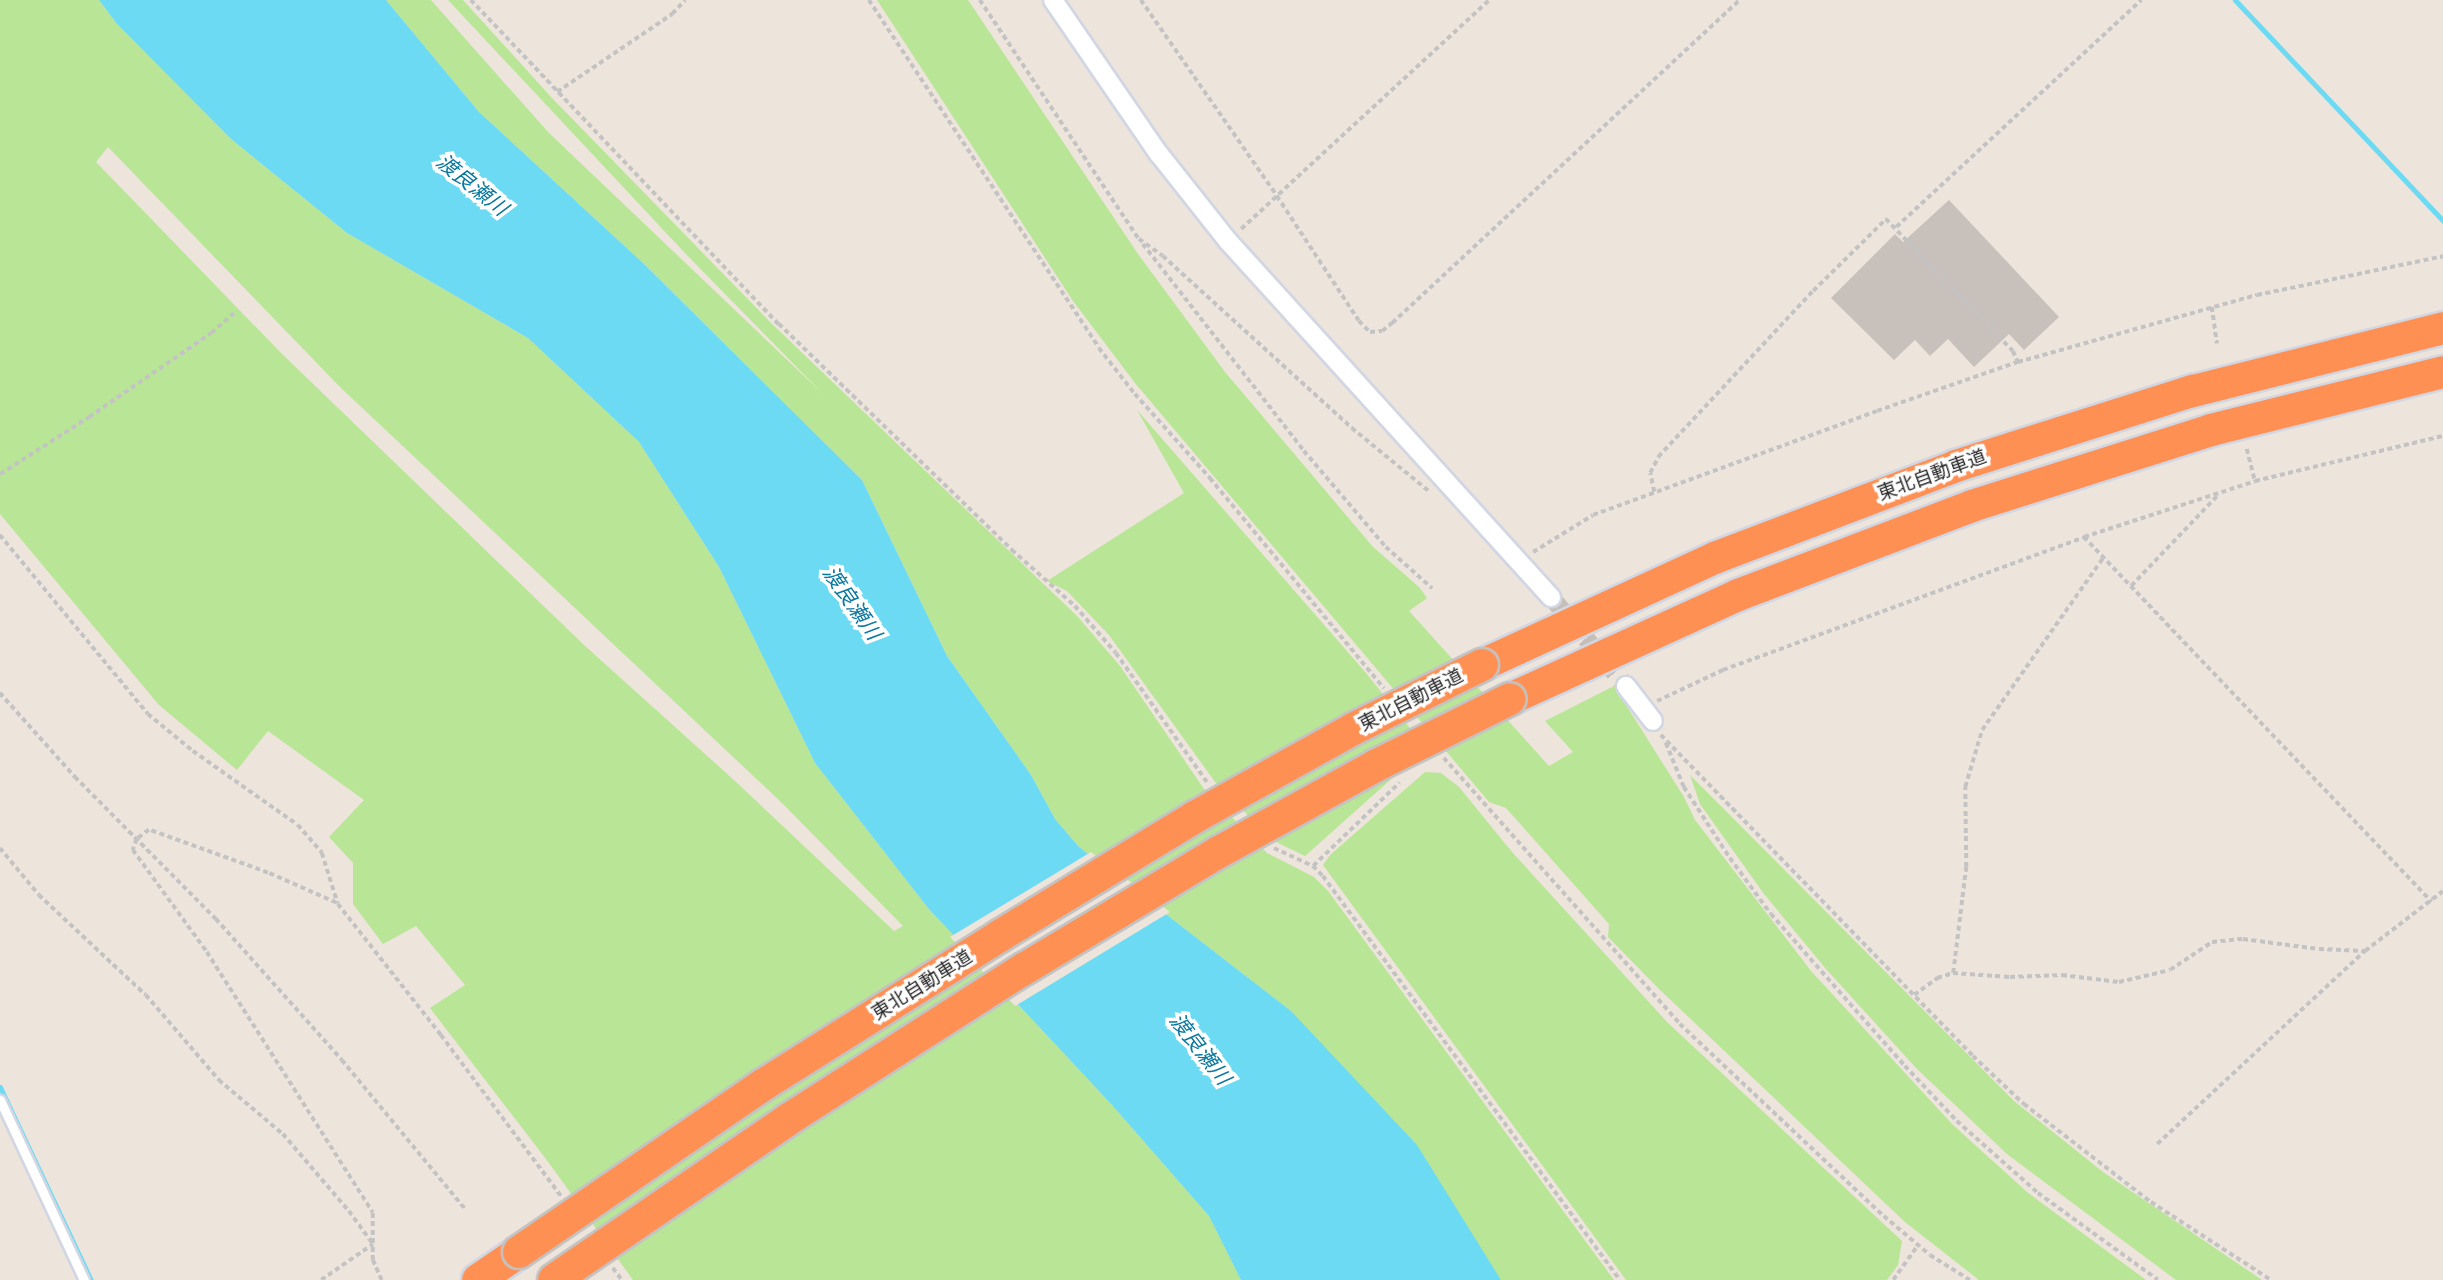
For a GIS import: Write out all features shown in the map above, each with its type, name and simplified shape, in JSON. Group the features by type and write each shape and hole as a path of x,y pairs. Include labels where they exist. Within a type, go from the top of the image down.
{"highway":[{"name":"東北自動車道","path":"478,1280 762,1085 1024,921 1207,810 1353,729 1482,664 1717,557 1956,466 2193,391 2443,328"},
{"path":"554,1280 789,1119 1024,969 1219,852 1377,765 1510,699 1738,595 1972,506 2211,430 2443,372"}],"street":[{"path":"1053,0 1159,154 1228,241 1446,485 1551,597"},
{"path":"1626,687 1648,715"}],"lane":[{"path":"0,1100 84,1280"}],"path":[{"path":"471,0 779,324 1012,550 1075,606 1116,653 1208,783"},
{"path":"557,92 672,14 685,0"},
{"path":"869,0 1099,348 1388,692"},
{"path":"980,0 1139,239 1304,452 1386,547 1432,588"},
{"path":"1141,0 1277,196 1359,321 1370,332 1382,331 1740,0"},
{"path":"1228,241 1489,0"},
{"path":"1896,227 2141,0"},
{"path":"1654,492 1650,473 1658,457 1813,291 1886,219 2013,351 2018,362"},
{"path":"1139,239 1163,256 1352,428 1433,495"},
{"path":"1520,562 1592,515 2018,362 2271,292 2443,256"},
{"path":"2212,307 2217,344"},
{"path":"0,474 111,402 211,333 234,313"},
{"path":"2158,1280 2038,1193 1957,1121 1905,1066 1771,914 1730,858 1684,787 1665,741 1648,715 1723,670 2084,537 2255,481 2443,436"},
{"path":"2247,449 2255,481"},
{"path":"2131,586 2213,505 2220,492"},
{"path":"0,536 148,714 193,751 298,825 322,853 338,904 441,1035 562,1198"},
{"path":"2084,537 2432,902"},
{"path":"1953,973 1966,867 1965,787 1982,730 2104,558"},
{"path":"0,693 49,750 216,919 342,1060 466,1210"},
{"path":"1665,741 2007,1088 2068,1140 2151,1202 2271,1280"},
{"path":"1436,749 1680,1024 1918,1245 1970,1280"},
{"path":"1313,866 1408,775"},
{"path":"338,904 268,873 159,833 149,830 136,839 133,850 201,943 373,1213 373,1260 382,1280"},
{"path":"1269,846 1313,866 1332,887 1620,1280"},
{"path":"0,848 39,895 146,995 219,1080 282,1134 349,1210 373,1244"},
{"path":"2157,1144 2365,951 2443,891"},
{"path":"1914,995 1937,978 1953,973 2010,977 2062,975 2119,982 2170,970 2212,942 2243,939 2319,950 2365,951"},
{"path":"321,1280 373,1244"},
{"path":"1893,1280 1918,1245"},
{"path":"607,1259 622,1280"}],"green space":[{"path":"0,0 99,0 117,24 231,139 347,233 528,338 639,442 719,567 815,763 928,908 1112,1105 1209,1216 1241,1280 633,1280 549,1163 430,1008 465,985 416,926 383,944 353,904 353,863 329,837 364,800 268,731 237,770 159,705 0,514","holes":["108,147 340,387 781,802 903,926 894,931 735,781 584,645 282,354 96,162"]},
{"path":"386,0 431,0 548,132 824,395 684,252 448,0 463,0 551,97 770,322 1078,617 1120,666 1204,789 1267,853 1314,877 1328,891 1614,1280 1501,1280 1291,1011 1079,847 1055,819 1031,775 947,656 862,480 643,263 479,112"},
{"path":"877,0 968,0 1138,254 1225,372 1373,547 1419,587 1427,598 1409,611 1549,766 1573,752 1545,721 1614,686 1684,797 1695,820 1811,971 1952,1124 2027,1192 2146,1280 1979,1280 1905,1222 1659,989 1608,937 1609,924 1506,808 1489,802 1135,383 1073,301"},
{"path":"1137,410 1366,673 1426,748 1305,856 1274,841 1218,786 1109,635 1067,591 1047,581 1184,493"},
{"path":"1425,772 1441,773 1459,787 1512,852 1668,1023 1902,1241 1898,1265 1887,1280 1626,1280 1323,865 1330,855"},
{"path":"1690,775 2014,1101 2103,1172 2262,1280 2176,1280 2007,1154 1917,1069 1826,969 1764,894 1700,804"}],"water":[{"name":"渡良瀬川","path":"99,0 386,0 479,112 643,263 862,480 947,656 1031,775 1055,819 1079,847 1291,1011 1417,1145 1501,1280 1241,1280 1209,1216 1112,1105 928,908 815,763 719,567 639,442 528,338 347,233 231,139 117,24"}],"pier":[{"path":"1091,852 1170,912 1015,1006 950,937"}],"building":[{"path":"1949,200 2059,317 2024,350 2009,334 1974,367 1948,339 1930,356 1915,340 1894,360 1831,298 1895,234 1903,242"}],"waterway":[{"path":"2235,0 2443,221"},
{"path":"0,1087 91,1280"}],"tunnel":[{"path":"1551,597 1626,686"}]}
